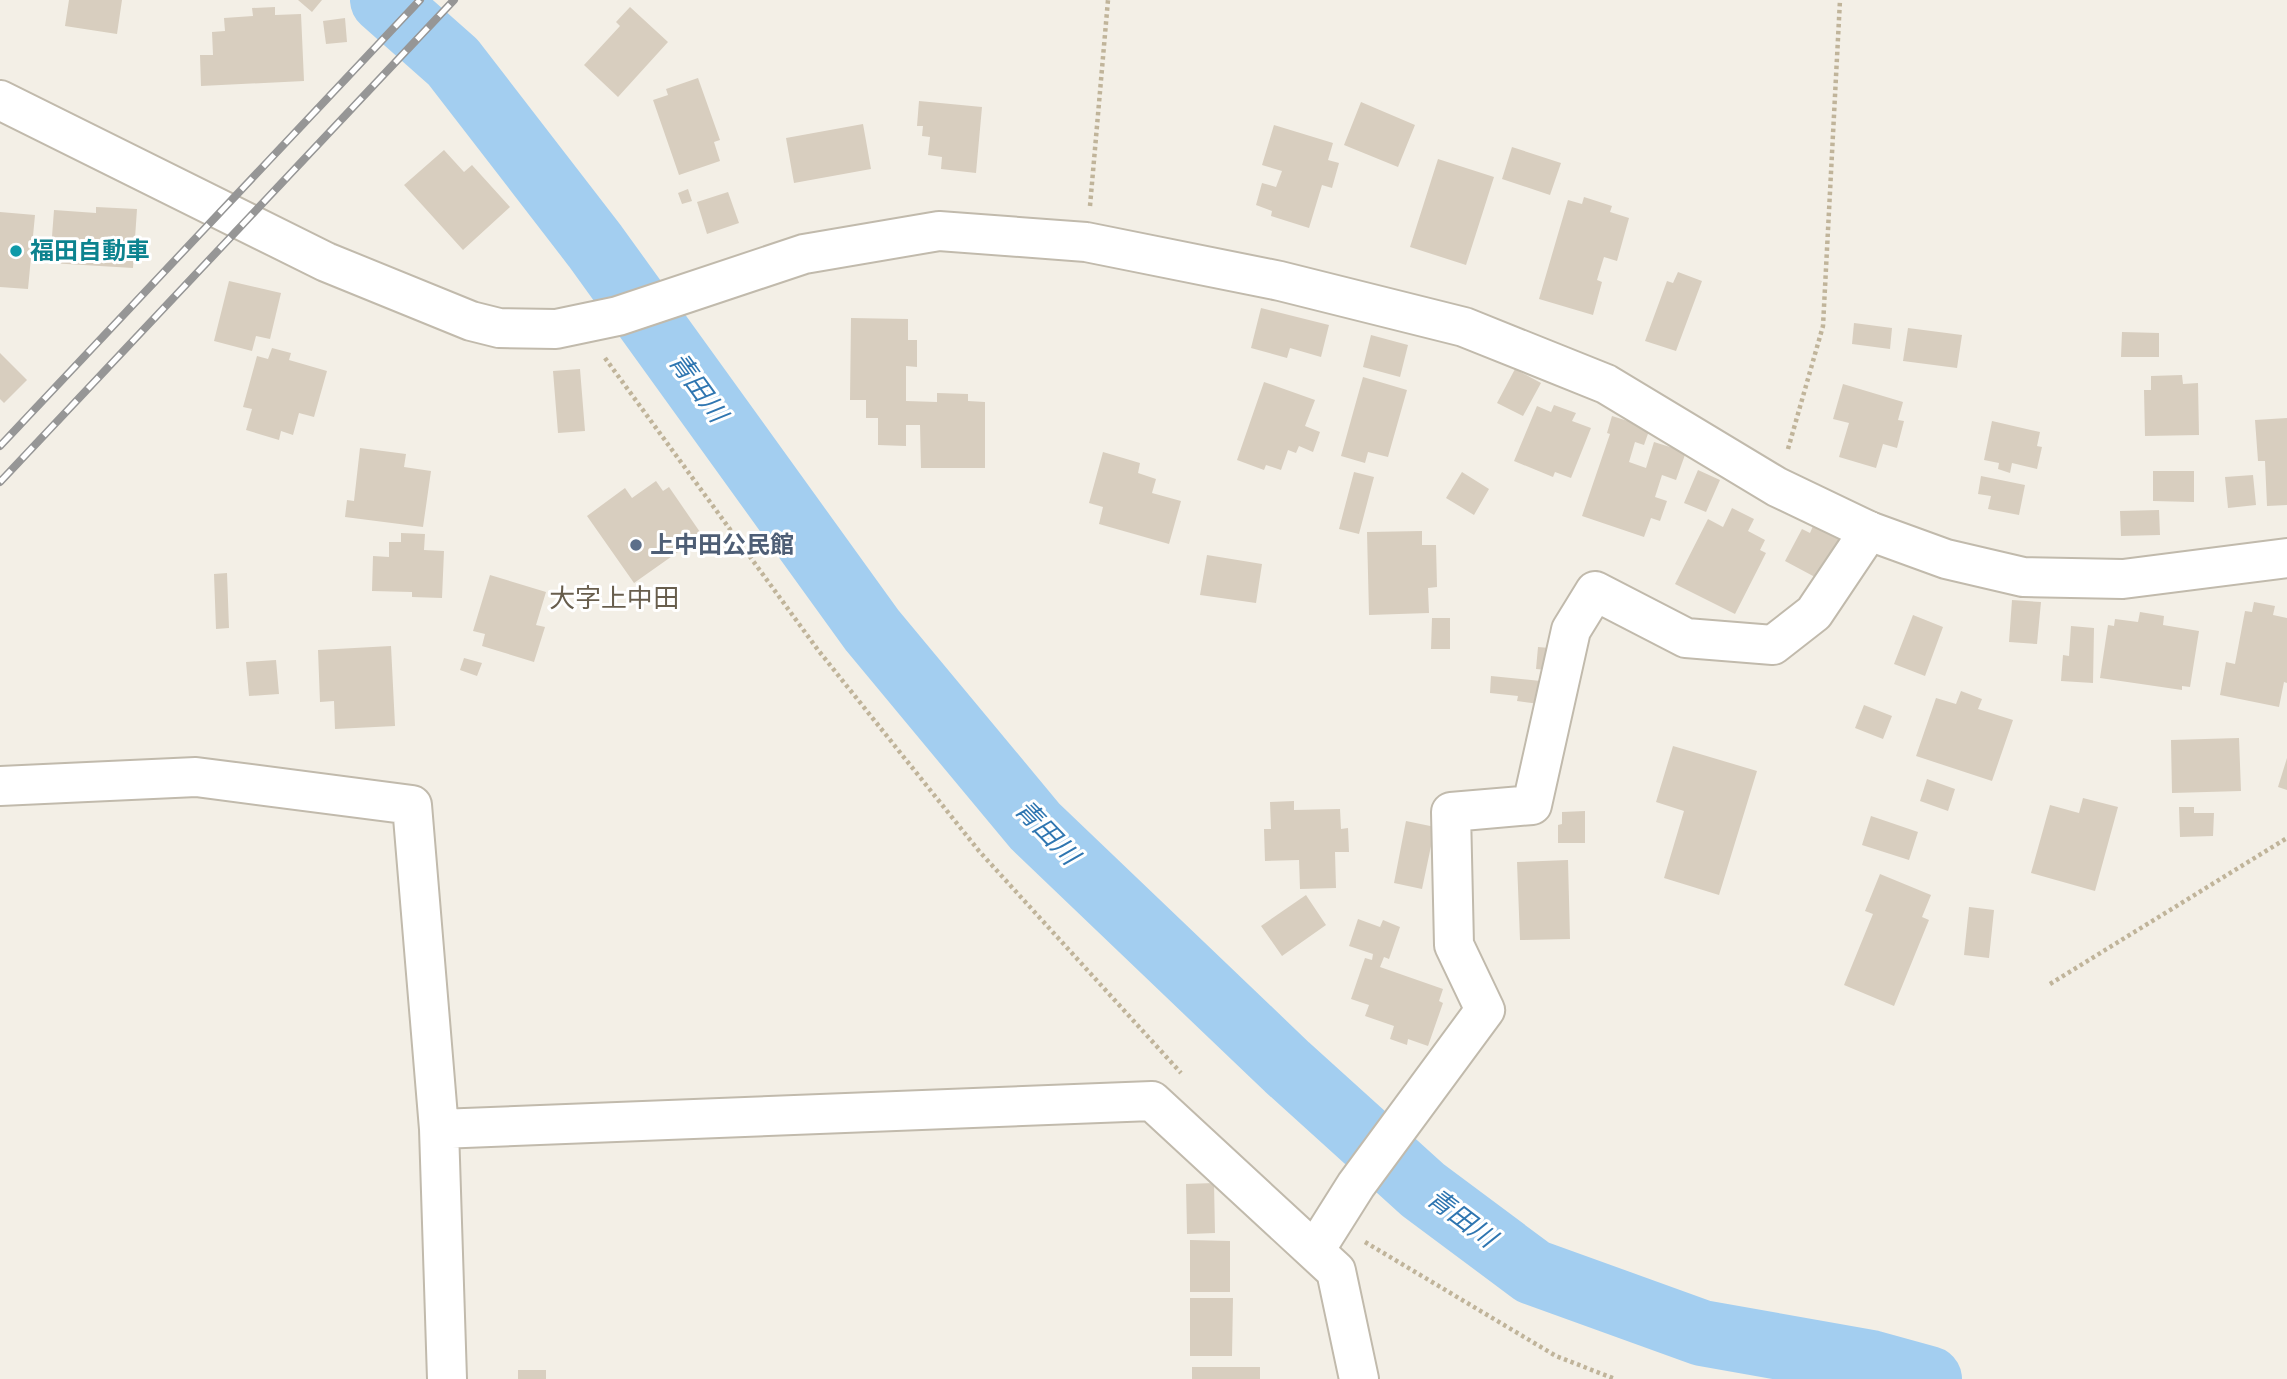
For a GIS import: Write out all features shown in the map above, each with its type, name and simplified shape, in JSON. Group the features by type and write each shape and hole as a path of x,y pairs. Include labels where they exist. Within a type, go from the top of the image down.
{"street":[{"path":"0,100 326,262 471,321 528,330 580,324 618,316 702,290 804,254 939,231 1086,242 1280,281 1464,327 1606,384 1777,487 1868,531 1946,559 2023,577 2123,579 2287,558"},
{"path":"1325,1235 1356,1185 1485,1010 1454,945 1451,812 1532,805 1571,630 1595,591 1686,638 1773,645 1814,613 1868,531"},
{"path":"0,786 196,777 412,805 439,1129 447,1379"},
{"path":"439,1129 1152,1101 1325,1235 1336,1271 1359,1379"}],"path":[{"path":"1086,242 1108,0"},
{"path":"1777,487 1824,327 1840,0"},
{"path":"580,324 818,650 970,840 1182,1074"},
{"path":"2050,984 2287,838"},
{"path":"1325,1235 1401,1265 1556,1356 1615,1379"}],"building":[{"path":"69,0 122,0 117,34 65,26"},
{"path":"298,0 322,0 312,12"},
{"path":"275,7 275,15 301,14 304,81 201,86 200,55 213,55 212,32 225,31 224,18 253,16 252,8"},
{"path":"630,7 668,42 618,97 584,65 620,26 616,22"},
{"path":"345,18 347,42 326,44 323,21"},
{"path":"698,78 720,140 714,142 720,161 679,175 653,100 668,95 666,89"},
{"path":"919,101 982,107 976,173 941,169 942,157 928,155 930,137 922,136 923,126 917,126"},
{"path":"1361,102 1415,125 1398,167 1344,145"},
{"path":"863,124 871,169 794,183 786,138"},
{"path":"1274,125 1333,143 1328,160 1339,163 1332,188 1322,185 1309,228 1271,216 1272,211 1256,205 1262,183 1276,187 1282,171 1262,165"},
{"path":"1512,147 1561,163 1550,195 1502,179"},
{"path":"444,150 464,172 472,165 510,207 463,250 404,185"},
{"path":"1438,159 1494,177 1466,265 1410,247"},
{"path":"688,189 692,201 682,204 678,193"},
{"path":"728,192 739,223 707,234 697,202"},
{"path":"1584,197 1612,206 1610,212 1629,218 1617,261 1604,257 1597,280 1602,282 1593,315 1539,299 1568,200 1582,204"},
{"path":"96,207 137,209 133,268 50,263 54,210 96,213"},
{"name":"福田自動車","path":"0,212 35,215 28,289 0,287"},
{"path":"1678,272 1702,281 1676,351 1645,341 1667,281 1673,283"},
{"path":"229,281 281,293 270,339 256,336 252,351 214,341"},
{"path":"1261,308 1329,325 1321,357 1290,348 1287,358 1251,348"},
{"path":"851,318 908,319 908,340 917,340 917,367 906,366 906,401 937,402 937,393 968,394 968,401 985,402 985,468 921,468 920,425 906,425 906,446 878,445 878,418 866,418 866,400 850,400"},
{"path":"1854,323 1892,328 1890,349 1852,344"},
{"path":"1908,328 1962,335 1957,368 1903,361"},
{"path":"2122,332 2159,333 2159,357 2121,357"},
{"path":"1371,335 1408,345 1400,377 1363,367"},
{"path":"272,348 291,353 289,360 327,371 314,417 299,413 293,435 281,431 279,440 246,430 252,409 243,407 257,356 268,359"},
{"path":"0,353 27,380 4,403 0,399"},
{"path":"580,369 585,431 558,433 553,371"},
{"path":"1515,369 1541,383 1523,416 1497,403"},
{"path":"2182,375 2183,384 2198,383 2199,435 2145,436 2144,390 2151,390 2151,376"},
{"path":"1363,377 1407,390 1388,457 1368,452 1365,463 1341,456"},
{"path":"1264,382 1315,400 1305,426 1320,432 1313,452 1299,446 1296,453 1288,450 1281,470 1266,465 1264,470 1237,460"},
{"path":"1843,384 1903,402 1898,420 1904,421 1897,448 1883,444 1876,468 1839,457 1849,423 1833,419"},
{"path":"1554,405 1576,413 1572,421 1591,428 1571,478 1555,472 1553,477 1514,461 1537,406 1551,412"},
{"path":"1612,416 1650,428 1644,445 1635,442 1629,462 1646,468 1654,442 1686,452 1676,480 1662,475 1655,497 1667,501 1660,521 1651,518 1644,537 1582,516 1610,434 1607,433"},
{"path":"2287,418 2287,505 2267,506 2265,461 2258,461 2255,420"},
{"path":"1992,421 2040,432 2037,446 2042,447 2037,469 2012,463 2010,473 1998,469 1999,463 1984,460"},
{"path":"360,448 406,454 404,467 431,471 423,527 345,517 347,500 354,501"},
{"path":"1103,452 1140,463 1138,473 1156,479 1152,493 1181,501 1169,544 1099,524 1103,507 1089,503"},
{"path":"1698,470 1720,480 1706,512 1684,503"},
{"path":"2153,471 2194,471 2194,502 2153,501"},
{"path":"1354,472 1374,477 1359,534 1339,529"},
{"path":"1462,472 1489,489 1474,515 1446,498"},
{"path":"2253,475 2256,505 2228,508 2225,477"},
{"path":"1981,476 2025,485 2019,515 1988,509 1991,496 1978,494"},
{"path":"656,481 663,491 669,487 702,535 634,583 587,516 625,488 632,498"},
{"path":"1732,508 1754,519 1748,531 1765,540 1760,550 1766,553 1735,614 1675,584 1708,519 1723,527"},
{"path":"2159,510 2160,535 2121,536 2120,511"},
{"path":"1813,526 1848,544 1828,584 1785,561 1802,529 1810,533"},
{"path":"1422,531 1422,545 1436,545 1437,587 1428,588 1429,613 1369,615 1367,532"},
{"path":"401,533 425,534 424,550 444,551 442,598 412,597 412,592 372,591 373,556 389,557 389,542 401,542"},
{"path":"1207,555 1262,564 1256,603 1200,595"},
{"path":"227,573 229,628 216,629 214,574"},
{"path":"490,575 546,592 536,625 545,627 534,662 482,646 485,634 473,631"},
{"path":"2012,600 2041,602 2037,644 2009,642"},
{"path":"2254,602 2275,606 2273,615 2287,618 2287,683 2284,682 2279,707 2220,695 2226,662 2235,664 2245,611 2252,612"},
{"path":"2140,612 2164,616 2163,625 2199,631 2190,687 2182,686 2182,690 2100,678 2108,625 2114,626 2115,619 2138,622"},
{"path":"1913,615 1943,627 1925,676 1894,664"},
{"path":"1432,618 1450,618 1450,649 1431,649"},
{"path":"2071,626 2094,628 2093,683 2061,681 2063,655 2069,656"},
{"path":"391,646 395,726 335,729 334,701 320,702 318,650"},
{"path":"1538,647 1561,649 1559,671 1536,669"},
{"path":"464,658 482,663 477,676 460,670"},
{"path":"276,660 279,694 249,696 246,662"},
{"path":"1491,676 1550,682 1547,705 1517,701 1518,696 1490,693"},
{"path":"1961,691 1982,699 1978,709 2013,720 1992,781 1916,756 1936,698 1956,704"},
{"path":"1864,705 1892,716 1883,739 1855,728"},
{"path":"2239,738 2241,791 2172,793 2171,740"},
{"path":"1673,746 1757,771 1719,895 1664,878 1684,811 1656,802"},
{"path":"2287,758 2287,790 2278,787"},
{"path":"1927,779 1955,789 1948,811 1920,801"},
{"path":"2083,798 2118,807 2095,891 2031,873 2050,805 2079,813"},
{"path":"1294,801 1294,810 1340,809 1341,829 1348,828 1349,852 1335,852 1336,888 1300,889 1299,860 1265,861 1264,829 1271,829 1270,802"},
{"path":"2179,807 2194,807 2194,813 2214,813 2213,836 2180,837"},
{"path":"1585,811 1585,843 1558,843 1558,825 1562,824 1562,812"},
{"path":"1871,816 1918,832 1909,860 1862,845"},
{"path":"1406,821 1435,827 1422,889 1394,883"},
{"path":"1568,860 1570,939 1520,940 1517,862"},
{"path":"1880,874 1931,895 1922,917 1929,920 1894,1006 1844,985 1873,914 1865,911"},
{"path":"1306,895 1326,925 1282,956 1261,926"},
{"path":"1969,907 1994,910 1989,958 1964,955"},
{"path":"1358,919 1380,927 1383,920 1400,927 1389,959 1384,957 1380,967 1443,989 1439,1001 1443,1003 1428,1046 1408,1039 1407,1045 1390,1039 1394,1026 1365,1016 1369,1005 1351,999 1365,958 1372,960 1373,954 1349,946"},
{"path":"1214,1183 1215,1233 1187,1234 1186,1184"},
{"path":"1190,1240 1230,1241 1230,1292 1190,1292"},
{"path":"1190,1298 1233,1298 1232,1356 1190,1356"},
{"path":"1192,1367 1260,1367 1260,1379 1192,1379"},
{"path":"518,1370 546,1370 546,1379 518,1379"}],"waterway":[{"name":"青田川","path":"383,0 453,62 595,246 872,630 1035,826 1287,1067 1423,1190 1533,1272 1702,1333 1871,1363 1929,1379"}],"railway":[{"path":"0,446 420,0"},
{"path":"0,482 454,0"}],"place":[{"name":"福田自動車","path":"16,251"},
{"name":"上中田公民館","path":"636,545"}],"district":[{"name":"大字上中田","path":"614,599"}]}
